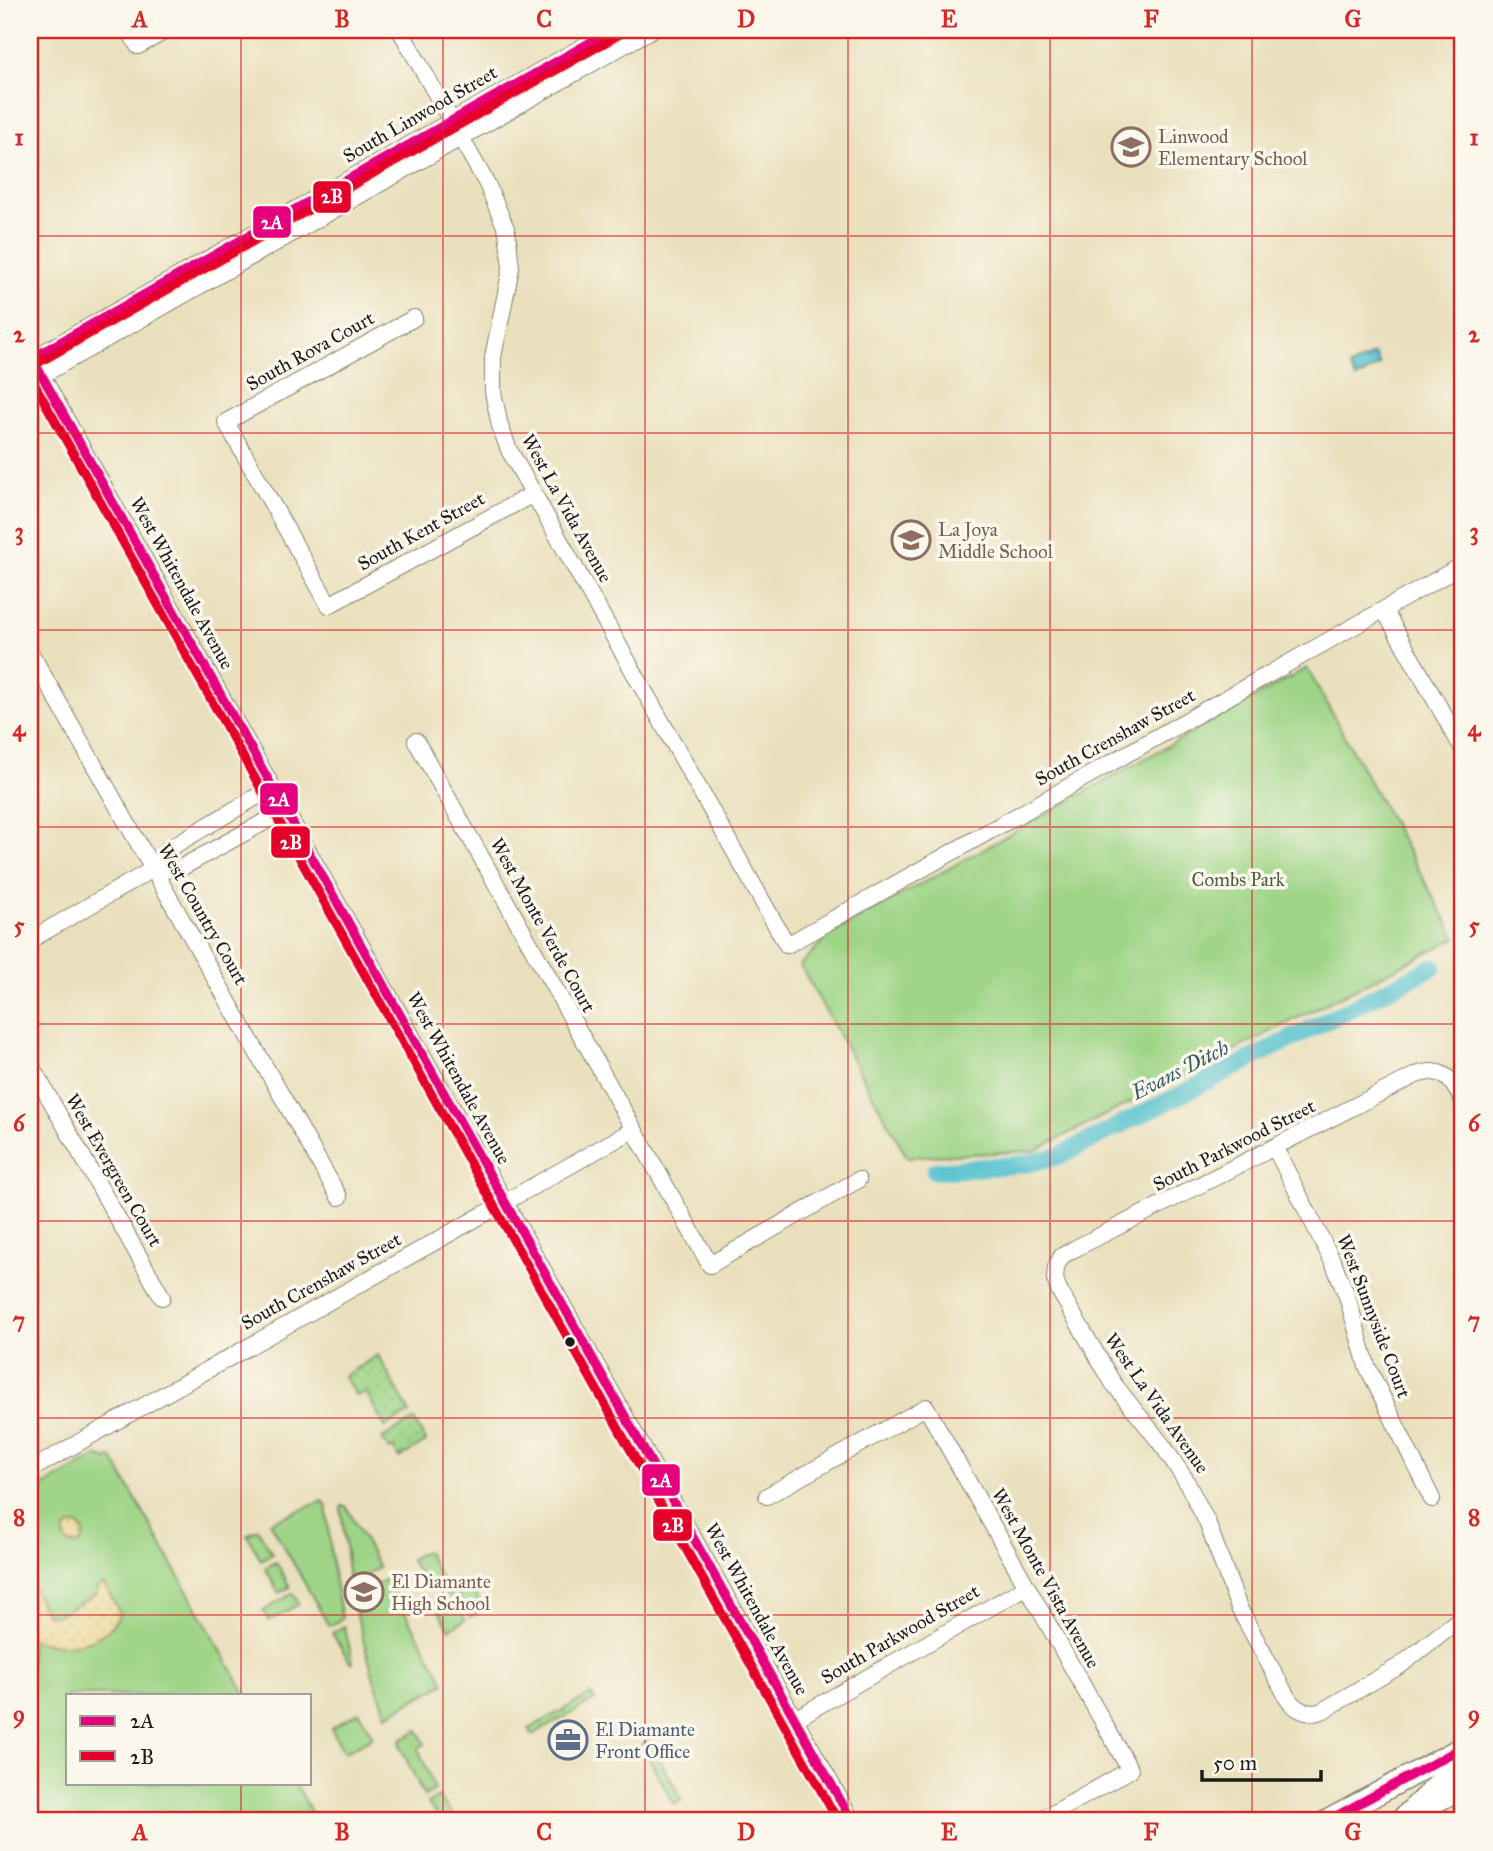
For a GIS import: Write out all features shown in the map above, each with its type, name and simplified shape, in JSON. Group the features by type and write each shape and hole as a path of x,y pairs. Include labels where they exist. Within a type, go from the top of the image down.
{"main road":[{"path":"1327,1821 1463,1747"},
{"path":"1400,1821 1446,1777 1463,1768"},
{"path":"1400,1821 1463,1787"}],"street":[{"path":"129,30 138,46 167,30"},
{"name":"West La Vida Avenue","path":"400,30 486,184 508,231 511,268 494,357 494,392 500,426 509,450 787,945"},
{"name":"South Linwood Street","path":"30,358 611,30"},
{"name":"South Linwood Street","path":"36,379 651,30"},
{"name":"South Rova Court","path":"329,605 226,422 414,318"},
{"name":"West Whitendale Avenue","path":"30,358 36,379 273,787 852,1821"},
{"name":"South Kent Street","path":"329,605 533,494"},
{"name":"South Crenshaw Street","path":"787,945 1463,565"},
{"path":"1384,610 1463,748"},
{"name":"West Country Court","path":"30,652 339,1196"},
{"name":"West Monte Verde Court","path":"416,741 710,1265 858,1180"},
{"path":"30,940 153,869 168,849 273,787"},
{"path":"153,869 177,870 286,810"},
{"name":"West Evergreen Court","path":"30,1064 163,1297"},
{"name":"South Parkwood Street","path":"1057,1265 1062,1256 1072,1250 1425,1072 1436,1072 1450,1080 1463,1101"},
{"name":"South Crenshaw Street","path":"30,1470 633,1130"},
{"name":"West Sunnyside Court","path":"1275,1148 1333,1262 1348,1296 1367,1366 1432,1499"},
{"name":"West La Vida Avenue","path":"1057,1265 1055,1279 1063,1296 1113,1383 1163,1446 1185,1479 1207,1522 1244,1618 1287,1698 1294,1706 1304,1712 1322,1711 1401,1665 1463,1616"},
{"name":"West Monte Vista Avenue","path":"767,1496 926,1407 1130,1770 1040,1821"},
{"name":"South Parkwood Street","path":"795,1719 1026,1587"}],"green space":[{"name":"Combs Park","path":"1307,668 1456,938 1034,1151 907,1157 800,965 828,936"},
{"path":"378,1355 410,1413 385,1427 366,1392 356,1396 344,1376"},
{"path":"414,1420 426,1442 399,1458 393,1448 389,1450 382,1438"},
{"path":"97,1456 107,1460 112,1457 245,1694 66,1694 66,1784 296,1784 316,1821 30,1821 30,1494"},
{"path":"323,1501 326,1504 333,1571 342,1619 329,1626 270,1522"},
{"path":"342,1506 346,1506 379,1567 353,1582 349,1581"},
{"path":"258,1529 272,1554 261,1560 247,1535"},
{"path":"426,1551 441,1579 426,1587 410,1559"},
{"path":"276,1562 290,1587 279,1593 265,1568"},
{"path":"386,1579 445,1683 387,1715 374,1679 352,1598"},
{"path":"465,1585 478,1598 484,1610 470,1617 455,1590"},
{"path":"293,1593 299,1604 269,1621 263,1611"},
{"path":"450,1593 465,1620 449,1629 434,1602"},
{"path":"344,1626 353,1661 351,1663 332,1633"},
{"path":"591,1694 595,1700 532,1735 529,1729"},
{"path":"359,1712 373,1737 344,1753 331,1728"},
{"path":"418,1730 425,1744 418,1748 435,1790 424,1796 400,1746 401,1740"},
{"path":"649,1740 682,1800 674,1804 641,1744"},
{"path":"439,1797 458,1821 441,1821 428,1803"}],"sand":[{"path":"74,1525 81,1528 84,1535 81,1542 74,1545 67,1542 64,1535 67,1528"},
{"path":"30,1583 46,1614 56,1616 97,1594 97,1588 104,1584 120,1613 104,1633 81,1643 55,1644 30,1638"}],"water":[{"path":"1374,354 1380,365 1356,379 1350,367"}],"waterway":[{"name":"Evans Ditch","path":"935,1171 1025,1164 1059,1156 1433,967"}],"transit line":[{"name":"2A","path":"612,30 32,358 852,1821"},
{"name":"2B","path":"627,30 36,364 31,369 30,376 838,1821"},
{"name":"2A","path":"1327,1821 1463,1747"}],"place":[{"name":"Linwood Elementary School","path":"1131,147"},
{"name":"La Joya Middle School","path":"911,540"},
{"name":"El Diamante High School","path":"364,1592"},
{"name":"El Diamante Front Office","path":"568,1740"}]}
